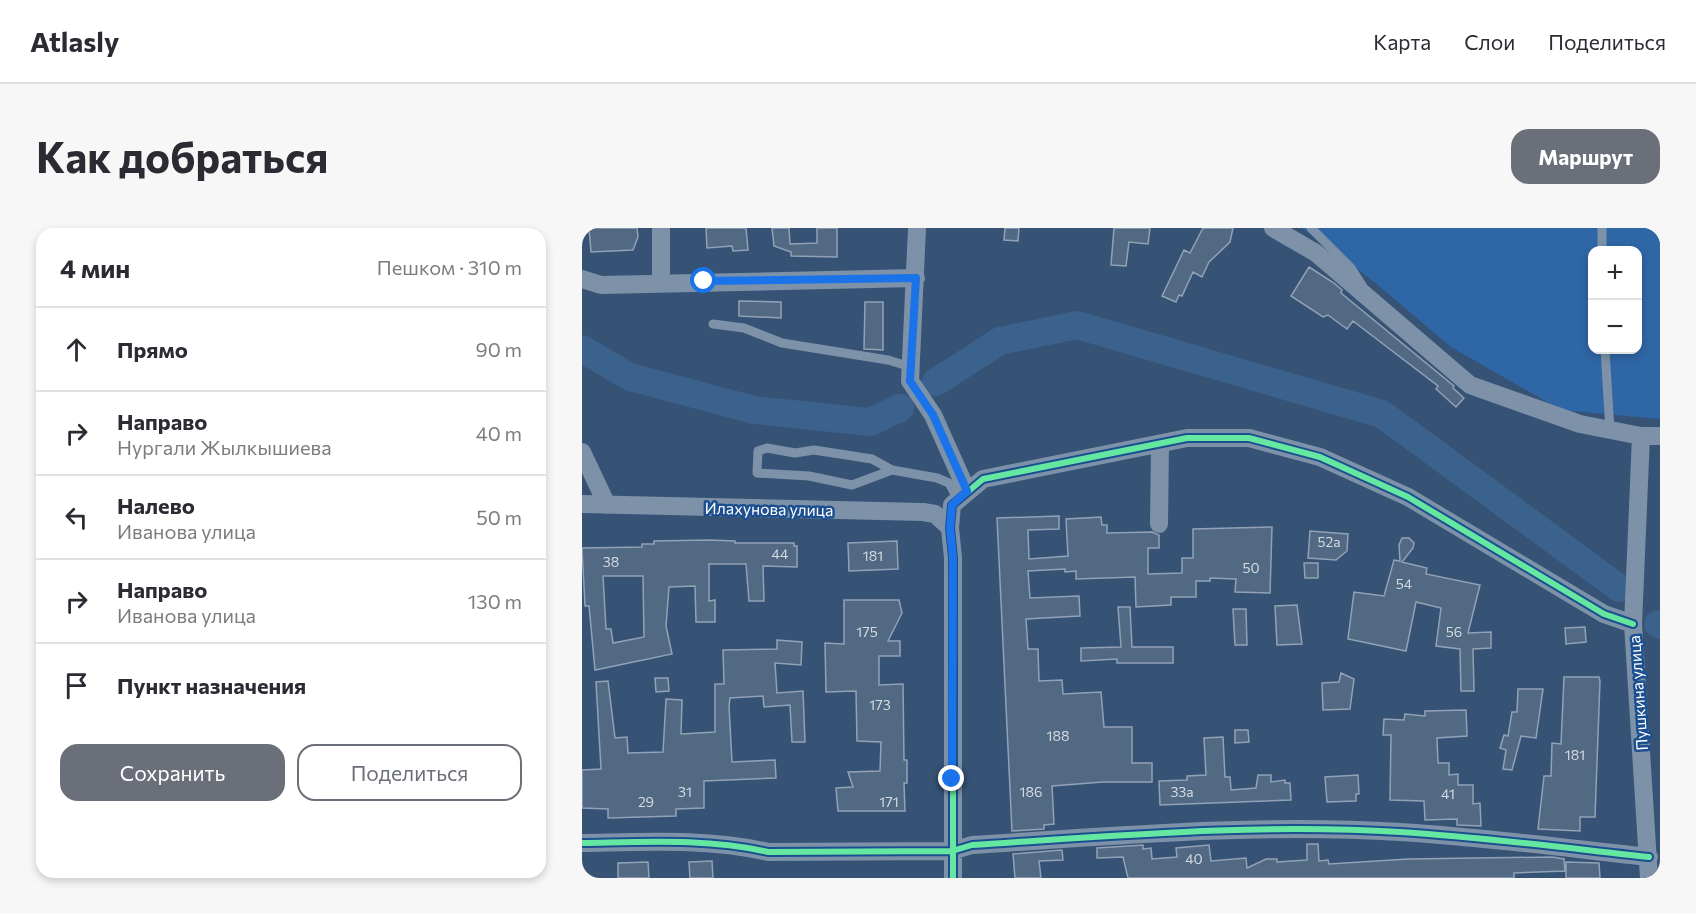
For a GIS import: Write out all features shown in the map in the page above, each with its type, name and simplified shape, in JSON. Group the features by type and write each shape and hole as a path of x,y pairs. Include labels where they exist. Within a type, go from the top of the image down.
{"street":[{"path":"661,228 661,284"},
{"path":"917,228 910,374 933,415 962,495"},
{"path":"1273,228 1316,253 1470,385 1580,424 1641,436 1660,436"},
{"path":"582,279 601,285 916,278"},
{"name":"Пушкина улица","path":"1641,436 1633,624 1649,878"},
{"path":"952,878 953,558 950,528 952,505 983,480 1187,438 1250,438 1320,457 1408,497 1604,614 1633,624"},
{"path":"1159,524 1160,444"},
{"path":"582,452 607,505"},
{"name":"Илахунова улица","path":"582,504 923,512 935,514 950,528"},
{"path":"582,843 677,842 743,847 768,852 952,851 972,845 1019,842 1184,832 1291,830 1399,832 1649,857"}],"lane":[{"path":"1311,228 1351,268 1369,298"},
{"path":"1602,228 1602,246"},
{"path":"713,324 744,328 782,343 888,360 910,374"},
{"path":"1605,354 1610,431"},
{"path":"892,470 852,485 809,476 758,473 758,451 767,448 795,453 814,450 873,459 892,470 937,478 949,483 962,495"}],"shaded area":[{"path":"1302,228 1660,228 1660,419 1561,410 1451,347 1373,281"}],"building":[{"path":"589,228 637,228 638,237 633,250 591,252"},
{"path":"706,228 746,228 748,250 733,251 732,246 707,248"},
{"path":"772,228 789,228 790,244 817,243 817,228 837,228 837,257 791,256 791,252 774,246"},
{"path":"1005,228 1019,228 1018,241 1004,240"},
{"path":"1114,228 1150,228 1148,244 1129,242 1126,266 1111,265"},
{"path":"1203,228 1233,228 1230,242 1209,262 1202,277 1193,272 1182,296 1179,295 1176,302 1162,296 1184,250 1190,253"},
{"path":"1309,267 1334,283 1342,290 1341,293 1454,386 1453,388 1464,398 1456,407 1436,389 1438,386 1353,321 1347,329 1328,315 1323,317 1291,296"},
{"path":"739,301 781,302 781,318 739,316"},
{"path":"865,302 883,302 883,350 864,349"},
{"path":"1059,516 1059,529 1028,530 1029,559 1068,556 1066,519 1101,517 1102,525 1107,525 1107,533 1152,532 1159,535 1159,548 1148,548 1148,574 1182,573 1182,558 1193,558 1193,529 1272,527 1270,593 1235,592 1236,579 1210,578 1210,581 1196,581 1196,597 1171,597 1171,605 1136,607 1135,577 1076,579 1076,571 1065,572 1065,569 1028,571 1030,598 1079,596 1080,616 1026,619 1028,649 1038,649 1039,681 1062,680 1063,694 1101,692 1104,727 1132,727 1132,763 1152,763 1152,782 1103,782 1052,786 1054,824 1044,825 1044,829 1012,831 997,518"},
{"path":"1310,531 1348,534 1347,551 1336,560 1308,558"},
{"path":"1402,538 1409,538 1414,543 1413,548 1402,562 1427,568 1426,574 1480,585 1468,633 1491,632 1491,648 1473,649 1474,691 1461,691 1460,649 1436,646 1441,608 1416,602 1406,651 1348,639 1354,592 1384,596 1394,560 1400,561 1399,545"},
{"path":"654,541 794,543 794,546 797,546 797,567 763,566 764,601 749,601 746,564 709,564 709,601 715,600 715,622 696,622 695,586 669,587 666,626 672,654 595,670 589,606 585,606 582,548 642,547 642,544 654,544","holes":["603,576 643,576 644,637 613,643 611,629 606,629"]},
{"path":"897,541 898,569 849,571 848,543"},
{"path":"1304,563 1318,563 1318,578 1305,578"},
{"path":"844,600 899,600 902,613 888,641 900,641 900,656 879,656 879,685 903,684 904,760 907,760 907,783 904,783 905,811 838,811 836,788 853,787 848,772 880,771 881,742 857,741 856,691 826,692 825,643 844,644"},
{"path":"1297,605 1302,644 1277,645 1275,606"},
{"path":"1118,607 1130,607 1132,647 1173,647 1173,663 1117,663 1117,659 1081,661 1081,648 1121,647"},
{"path":"1233,609 1246,609 1247,645 1235,645"},
{"path":"1585,627 1586,642 1566,644 1565,628"},
{"path":"777,640 802,642 801,665 775,663 777,693 803,691 805,742 792,742 790,705 764,707 763,696 730,698 729,706 732,762 775,760 776,778 704,781 704,808 676,809 676,816 608,818 608,809 582,808 582,770 601,769 596,682 608,681 615,738 627,737 628,753 663,752 666,699 682,700 681,734 715,732 715,684 724,684 723,650 777,649"},
{"path":"1341,673 1354,679 1350,709 1323,710 1322,683 1339,682"},
{"path":"1564,677 1599,677 1600,681 1595,817 1580,817 1580,831 1538,829 1544,776 1551,776 1552,743 1561,744"},
{"path":"655,678 668,678 669,691 656,692"},
{"path":"1518,689 1543,689 1536,738 1521,736 1512,770 1503,769 1506,750 1500,748 1504,735 1508,736 1512,712 1517,712"},
{"path":"1466,710 1467,736 1437,738 1438,763 1449,763 1449,775 1458,774 1458,785 1473,785 1473,804 1480,803 1481,826 1457,825 1457,819 1425,820 1424,801 1390,800 1391,735 1383,735 1384,719 1404,720 1405,714 1425,716 1425,711"},
{"path":"1235,730 1248,730 1249,742 1235,743"},
{"path":"1223,737 1225,777 1230,777 1231,790 1256,788 1258,775 1271,775 1271,782 1285,780 1285,783 1290,783 1291,800 1160,805 1159,781 1187,780 1187,776 1206,775 1204,738"},
{"path":"1358,775 1359,794 1356,794 1356,801 1327,802 1325,777"},
{"path":"1307,844 1318,844 1319,861 1328,860 1329,864 1408,859 1552,857 1564,859 1565,871 1514,873 1514,878 1128,878 1123,857 1097,858 1097,848 1143,845 1143,849 1151,848 1152,859 1177,857 1176,848 1209,845 1211,861 1246,858 1247,868 1266,859 1277,859 1277,862 1307,860"},
{"path":"1062,850 1063,860 1039,861 1041,878 1015,878 1013,854"},
{"path":"712,861 713,878 690,878 689,862"},
{"path":"648,862 649,878 618,878 618,863"},
{"path":"1566,862 1599,863 1600,878 1566,878"}],"waterway":[{"path":"936,382 1000,341 1077,325 1382,414 1619,588"},
{"path":"582,349 630,377 754,410 870,422 900,408"}],"cycle path":[{"path":"953,878 953,558 950,528 952,505 983,479 1187,438 1249,438 1320,457 1408,497 1604,614 1633,624"},
{"path":"582,843 699,843 768,852 952,851 972,845 1132,835 1293,829 1400,832 1649,857"}],"route":[{"path":"704,281 916,278 910,381 933,415 959,468 967,491 952,505 950,528 953,558 952,779"}]}
